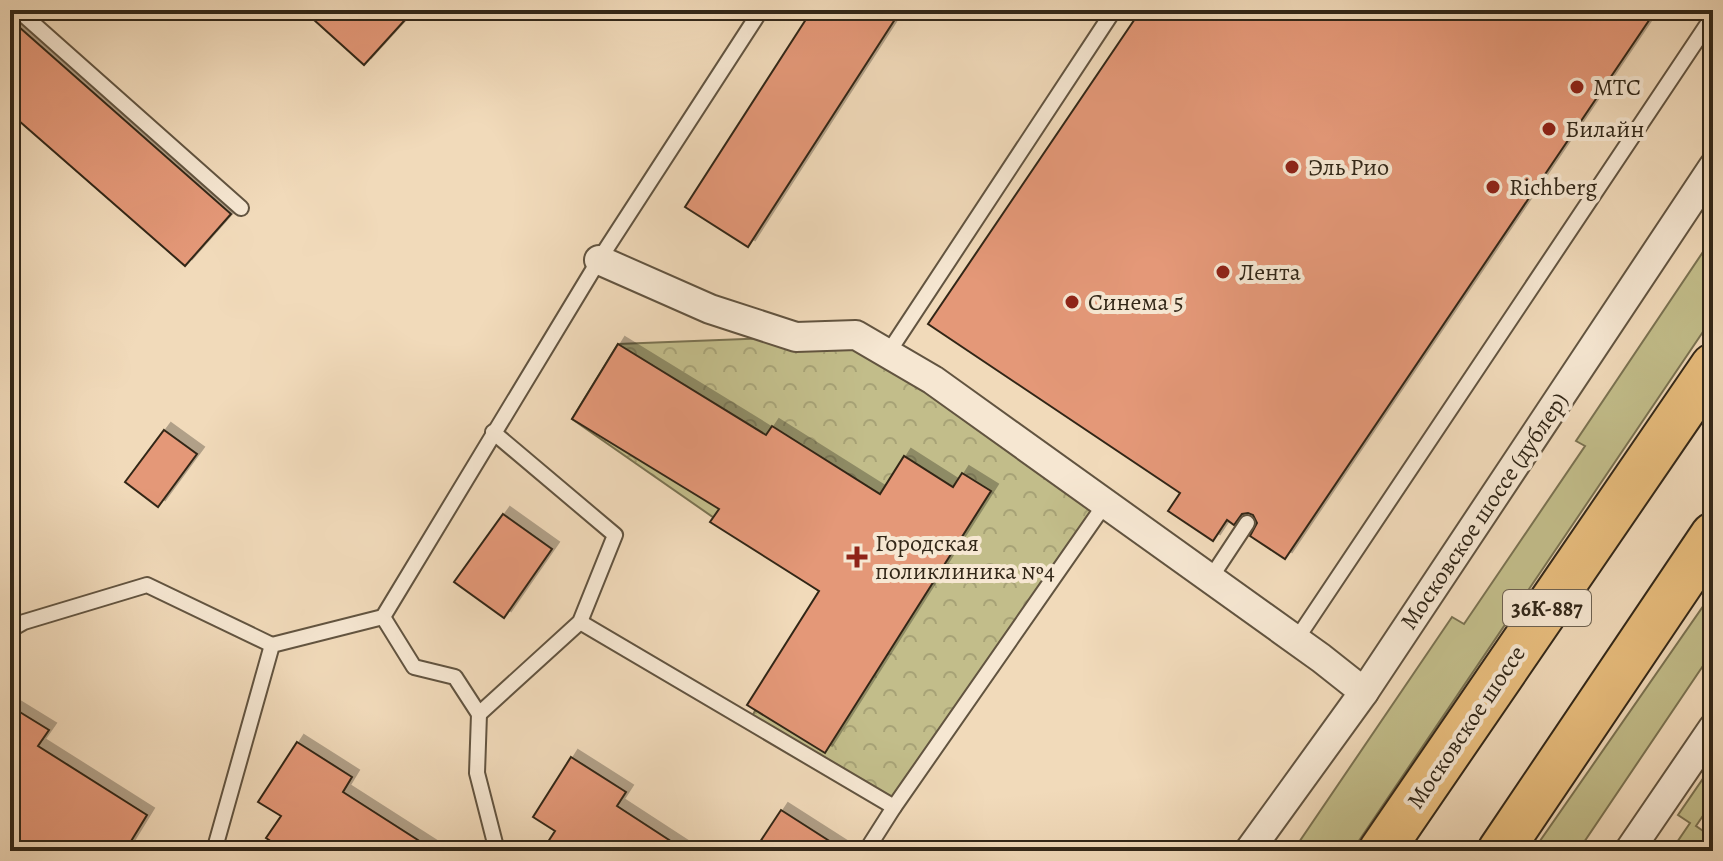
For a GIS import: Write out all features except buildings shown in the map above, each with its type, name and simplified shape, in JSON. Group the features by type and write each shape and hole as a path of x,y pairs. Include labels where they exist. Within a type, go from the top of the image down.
{"main road":[{"name":"Московское шоссе","path":"1381,851 1713,366"},
{"path":"1500,851 1713,535"}],"street":[{"name":"Московское шоссе (дублер)","path":"1249,851 1364,692 1713,167"},
{"path":"599,260 710,309 796,337 856,335 888,353 933,380 1364,692"},
{"path":"1629,851 1713,728"}],"lane":[{"path":"18,10 241,208"},
{"path":"10,630 24,622 147,585 272,645 383,617 599,260 761,10"},
{"path":"888,353 1114,10"},
{"path":"1296,640 1713,16"},
{"path":"479,714 580,622 615,535 493,432"},
{"path":"866,851 1105,504"},
{"path":"1210,579 1247,523"},
{"path":"383,617 414,667 455,677 479,714 477,773 497,851"},
{"path":"580,622 894,807"},
{"path":"214,851 272,645"}],"green space":[{"path":"1713,237 1713,317 1352,851 1293,851 1452,617 1464,624 1585,446 1576,441"},
{"path":"796,337 888,353 1105,504 894,807 749,722 819,591 572,419 618,344"},
{"path":"1713,592 1713,651 1578,851 1533,851"},
{"path":"1713,764 1713,801 1696,826 1709,835 1698,851 1671,851 1690,823 1678,815"}],"place":[{"name":"МТС","path":"1577,87"},
{"name":"Билайн","path":"1549,129"},
{"name":"Эль Рио","path":"1292,167"},
{"name":"Richberg","path":"1493,187"},
{"name":"Лента","path":"1223,272"},
{"name":"Синема 5","path":"1072,302"},
{"name":"Городская поликлиника №4","path":"857,557"}]}
